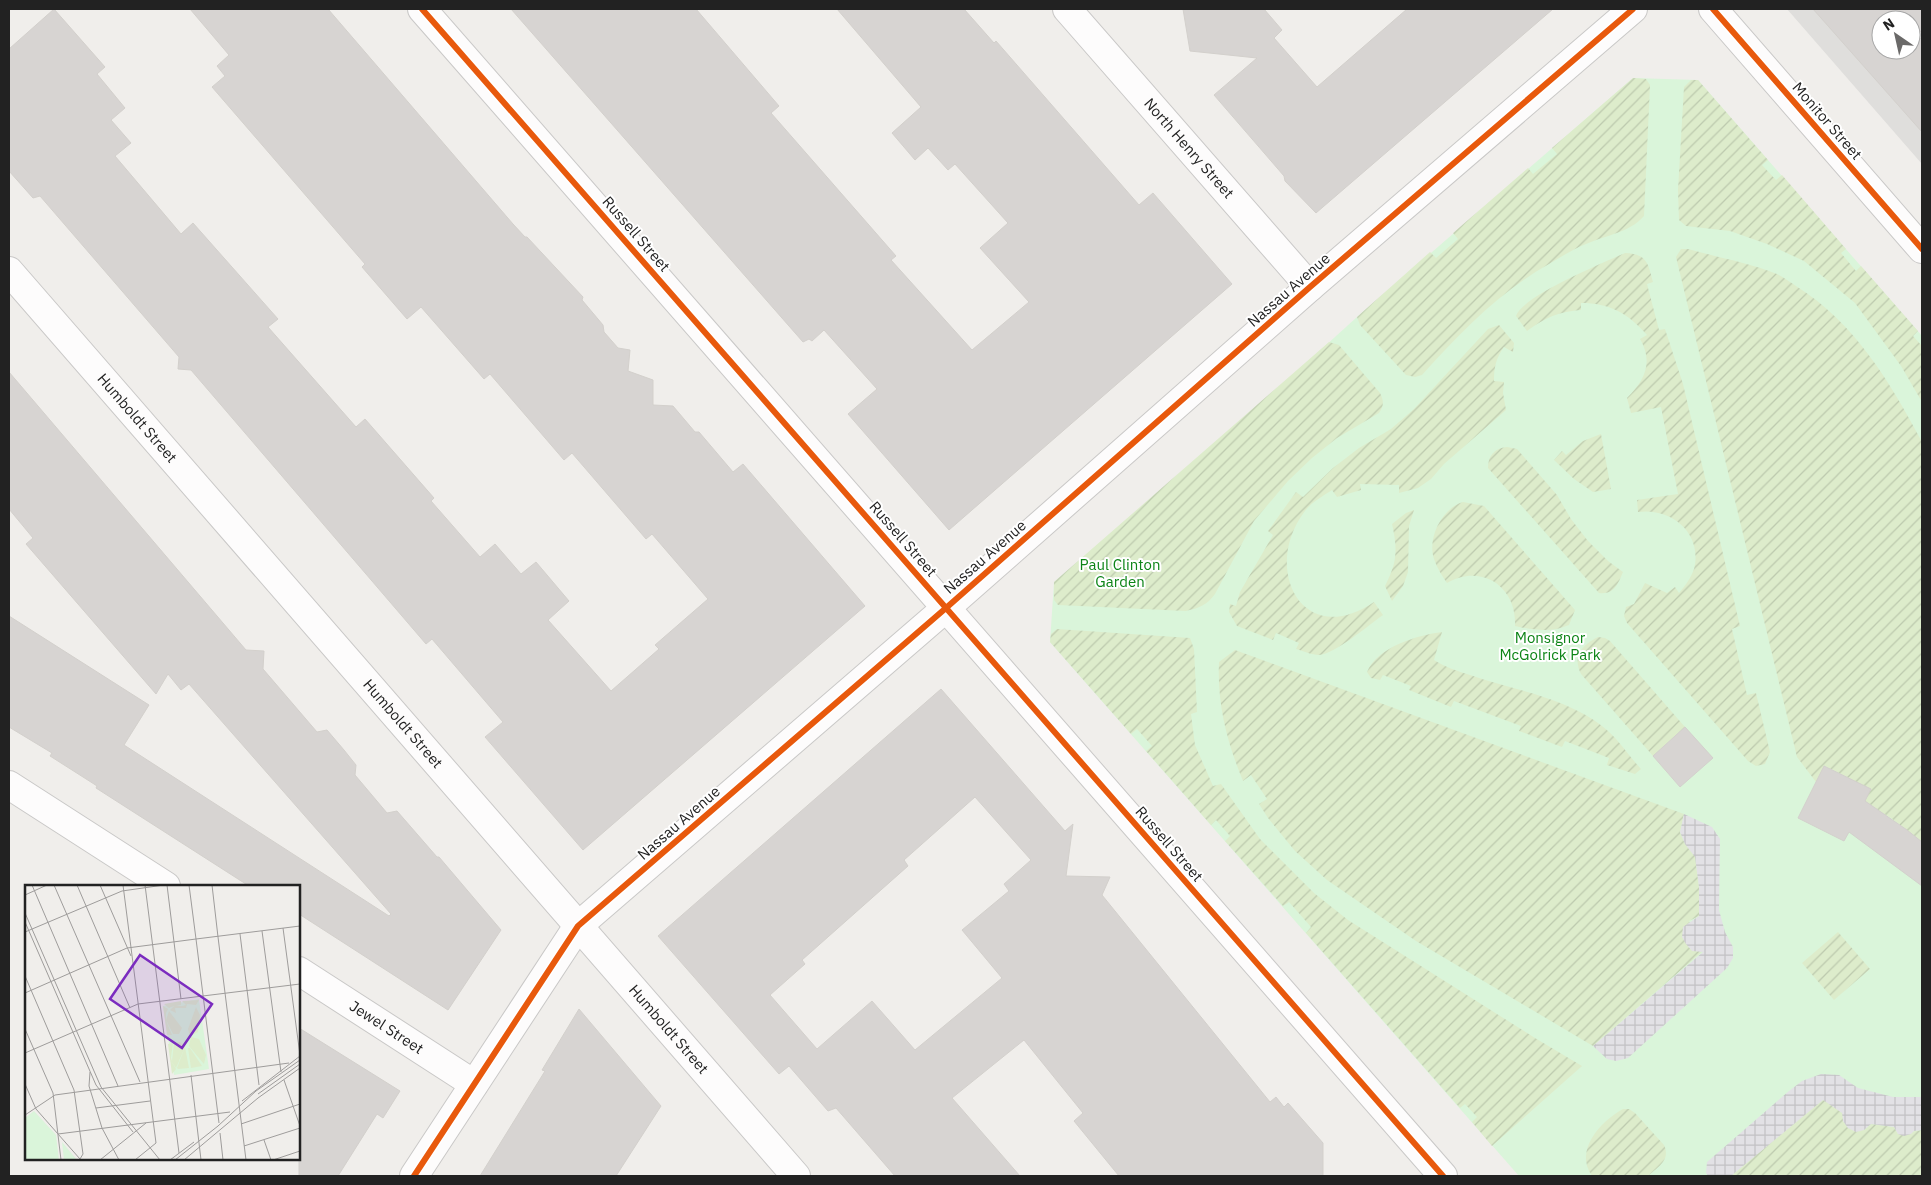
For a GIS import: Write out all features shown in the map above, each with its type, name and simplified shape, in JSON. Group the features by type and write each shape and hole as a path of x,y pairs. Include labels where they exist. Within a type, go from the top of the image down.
{"street":[{"name":"Russell Street","path":"422,9 1443,1176"},
{"name":"North Henry Street","path":"1067,9 1310,287"},
{"name":"Nassau Avenue","path":"414,1176 578,926 946,608 1310,287 1632,9"},
{"name":"Monitor Street","path":"1713,9 1922,249"},
{"name":"Humboldt Street","path":"9,271 796,1176"},
{"path":"9,785 164,885"},
{"name":"Jewel Street","path":"300,972 474,1084"}],"shaded area":[{"path":"1787,9 1922,9 1922,164"},
{"path":"1684,814 1712,827 1720,839 1719,910 1725,932 1733,947 1733,958 1727,968 1628,1058 1616,1061 1607,1059 1593,1046 1703,952 1692,951 1682,937 1683,927 1699,916 1699,887 1695,857 1685,844 1680,832"},
{"path":"1821,1074 1839,1075 1858,1088 1893,1097 1922,1097 1922,1130 1914,1131 1904,1136 1898,1134 1894,1127 1871,1124 1864,1130 1856,1132 1848,1128 1843,1121 1842,1113 1823,1100 1731,1176 1708,1176 1706,1173 1707,1162 1789,1091 1802,1081"}],"green space":[{"name":"Monsignor McGolrick Park","path":"1633,78 1698,80 1922,336 1922,1176 1519,1176 1050,642 1054,582 1238,424 1241,428 1259,406 1357,317"},
{"path":"1633,78 1646,79 1650,85 1644,216 1638,222 1617,233 1576,248 1513,287 1481,314 1422,375 1415,377 1406,375 1360,325 1357,317 1430,252 1436,258 1458,239 1453,233 1528,168 1533,174 1557,154 1552,148"},
{"path":"1691,80 1698,80 1768,160 1762,165 1776,180 1782,175 1846,249 1841,253 1856,271 1861,266 1918,331 1913,336 1922,346 1922,402 1901,366 1855,303 1804,261 1767,244 1730,231 1686,226 1679,220 1678,190 1684,87"},
{"path":"1681,249 1733,260 1777,274 1817,301 1836,318 1869,355 1884,376 1922,442 1922,842 1891,818 1864,802 1870,789 1825,766 1816,782 1797,757 1676,257"},
{"path":"1625,253 1638,255 1648,265 1653,282 1647,284 1659,330 1665,329 1683,384 1740,626 1732,629 1747,695 1756,693 1770,752 1765,764 1756,766 1748,761 1627,623 1624,616 1626,607 1634,604 1645,583 1667,593 1675,587 1679,593 1693,572 1696,556 1689,534 1673,519 1662,514 1638,512 1637,500 1678,494 1661,407 1631,413 1627,398 1638,385 1645,371 1647,364 1646,356 1640,339 1647,335 1625,315 1609,307 1591,303 1581,303 1581,310 1553,316 1527,331 1516,316 1533,299 1565,280"},
{"path":"1499,325 1514,343 1513,352 1504,347 1501,351 1494,371 1494,381 1504,382 1503,393 1506,410 1444,464 1431,479 1418,488 1399,493 1399,485 1360,484 1361,490 1337,497 1332,490 1305,511 1292,533 1287,556 1289,578 1296,596 1309,610 1327,616 1349,614 1374,602 1383,615 1343,645 1319,655 1296,649 1299,643 1276,633 1273,640 1237,626 1229,612 1230,604 1236,606 1240,592 1273,535 1268,531 1296,492 1303,497 1333,468 1359,448 1391,429 1414,409 1488,329"},
{"name":"Paul Clinton Garden","path":"1329,342 1339,345 1380,393 1383,406 1379,413 1337,438 1288,481 1254,521 1215,594 1209,601 1199,607 1186,611 1058,605 1054,600 1054,582"},
{"path":"1601,434 1611,489 1593,492 1574,479 1554,460 1562,451 1566,455 1583,441"},
{"path":"1507,447 1517,449 1557,495 1571,519 1588,541 1608,561 1623,572 1615,588 1608,592 1599,593 1488,468 1489,460 1493,453"},
{"path":"1463,502 1484,506 1575,610 1569,625 1549,630 1536,630 1515,626 1514,612 1510,600 1504,590 1495,582 1473,576 1447,583 1434,559 1432,551 1433,542 1438,525 1443,517 1455,505"},
{"path":"1414,510 1409,526 1408,572 1403,586 1392,601 1385,586 1392,570 1396,549 1392,524 1406,513"},
{"path":"1057,629 1190,638 1194,649 1197,712 1191,714 1195,745 1213,786 1221,784 1260,839 1314,893 1348,920 1582,1066 1492,1146 1472,1122 1477,1117 1465,1104 1460,1108 1306,933 1311,927 1289,902 1283,906 1225,841 1230,836 1216,820 1211,825 1146,751 1152,746 1137,729 1131,734 1050,642 1051,634"},
{"path":"1442,632 1434,660 1460,672 1538,695 1572,708 1587,716 1613,735 1641,769 1635,774 1607,765 1609,758 1565,741 1562,747 1519,731 1521,726 1454,701 1451,707 1409,690 1411,686 1383,675 1380,680 1371,678 1367,672 1372,663 1389,649 1410,639"},
{"path":"1598,637 1610,641 1685,727 1653,756 1581,674 1578,668 1578,656 1583,647"},
{"path":"1235,650 1684,814 1680,832 1685,844 1695,856 1699,887 1699,916 1689,921 1703,951 1593,1046 1416,941 1327,880 1295,851 1259,804 1267,799 1251,775 1243,781 1224,723 1219,678 1219,662"},
{"path":"1838,932 1870,969 1834,1000 1802,963"},
{"path":"1823,1099 1843,1113 1843,1121 1848,1128 1864,1130 1871,1124 1894,1127 1898,1134 1922,1130 1922,1176 1731,1176"},
{"path":"1623,1109 1629,1109 1635,1113 1664,1145 1666,1150 1665,1159 1648,1176 1592,1176 1587,1166 1586,1156 1592,1138 1606,1121"}],"building":[{"path":"54,9 105,67 97,74 125,108 111,120 131,143 115,156 181,234 193,223 278,319 268,327 356,427 365,419 434,498 431,501 480,557 495,544 521,574 536,562 569,601 548,620 611,691 659,649 655,645 708,599 652,534 646,539 572,453 564,460 490,374 484,379 421,307 407,319 362,267 365,264 212,87 225,76 217,66 229,55 190,9 328,9 513,224 583,297 582,300 603,325 604,332 618,348 630,350 628,371 653,380 653,405 673,406 695,432 699,432 733,472 743,464 865,606 583,850 485,737 503,722 432,639 426,644 191,370 178,369 179,357 40,196 33,198 9,171 9,49"},
{"path":"511,9 696,9 779,106 771,113 896,256 891,260 972,350 1029,302 980,248 1008,223 955,164 948,170 928,148 915,160 892,133 921,107 837,9 964,9 994,43 996,41 1139,205 1153,193 1232,284 949,530 848,414 877,389 824,330 812,341 809,339 803,342"},
{"path":"1183,9 1264,9 1282,30 1274,38 1317,87 1407,9 1553,9 1316,213 1285,181 1284,176 1214,95 1257,58 1190,51"},
{"path":"1813,9 1922,9 1921,31 1921,10 1871,10 1871,60 1921,60 1922,40 1922,132"},
{"path":"9,372 246,650 264,651 263,669 317,732 327,730 356,765 355,775 387,813 397,811 501,930 448,1010 300,915 300,885 247,885 96,788 97,786 50,756 52,753 9,727 9,616 149,705 124,745 389,916 391,914 189,684 181,690 168,674 156,694 26,544 33,538 9,509"},
{"path":"941,689 1065,831 1073,824 1066,876 1110,877 1102,895 1270,1102 1276,1097 1284,1107 1288,1103 1323,1143 1323,1176 1119,1176 1074,1121 1083,1113 1024,1040 952,1098 1020,1176 895,1176 836,1108 828,1111 789,1066 779,1074 658,936","holes":["975,797 1031,860 1004,884 1009,891 962,930 1002,978 915,1050 872,1001 817,1049 770,995 805,964 802,960 908,866 904,860"]},
{"path":"1685,727 1713,758 1680,787 1653,756"},
{"path":"1824,766 1871,789 1865,801 1922,842 1922,886 1849,832 1844,841 1798,818"},
{"path":"579,1009 661,1106 616,1176 480,1176 545,1071 542,1070"},
{"path":"300,1029 400,1091 383,1118 377,1114 338,1176 299,1176"}],"cycle path":[{"path":"422,9 1443,1176"},
{"path":"414,1176 578,926 946,608 1310,287 1633,9"},
{"path":"1713,9 1922,249"}]}
